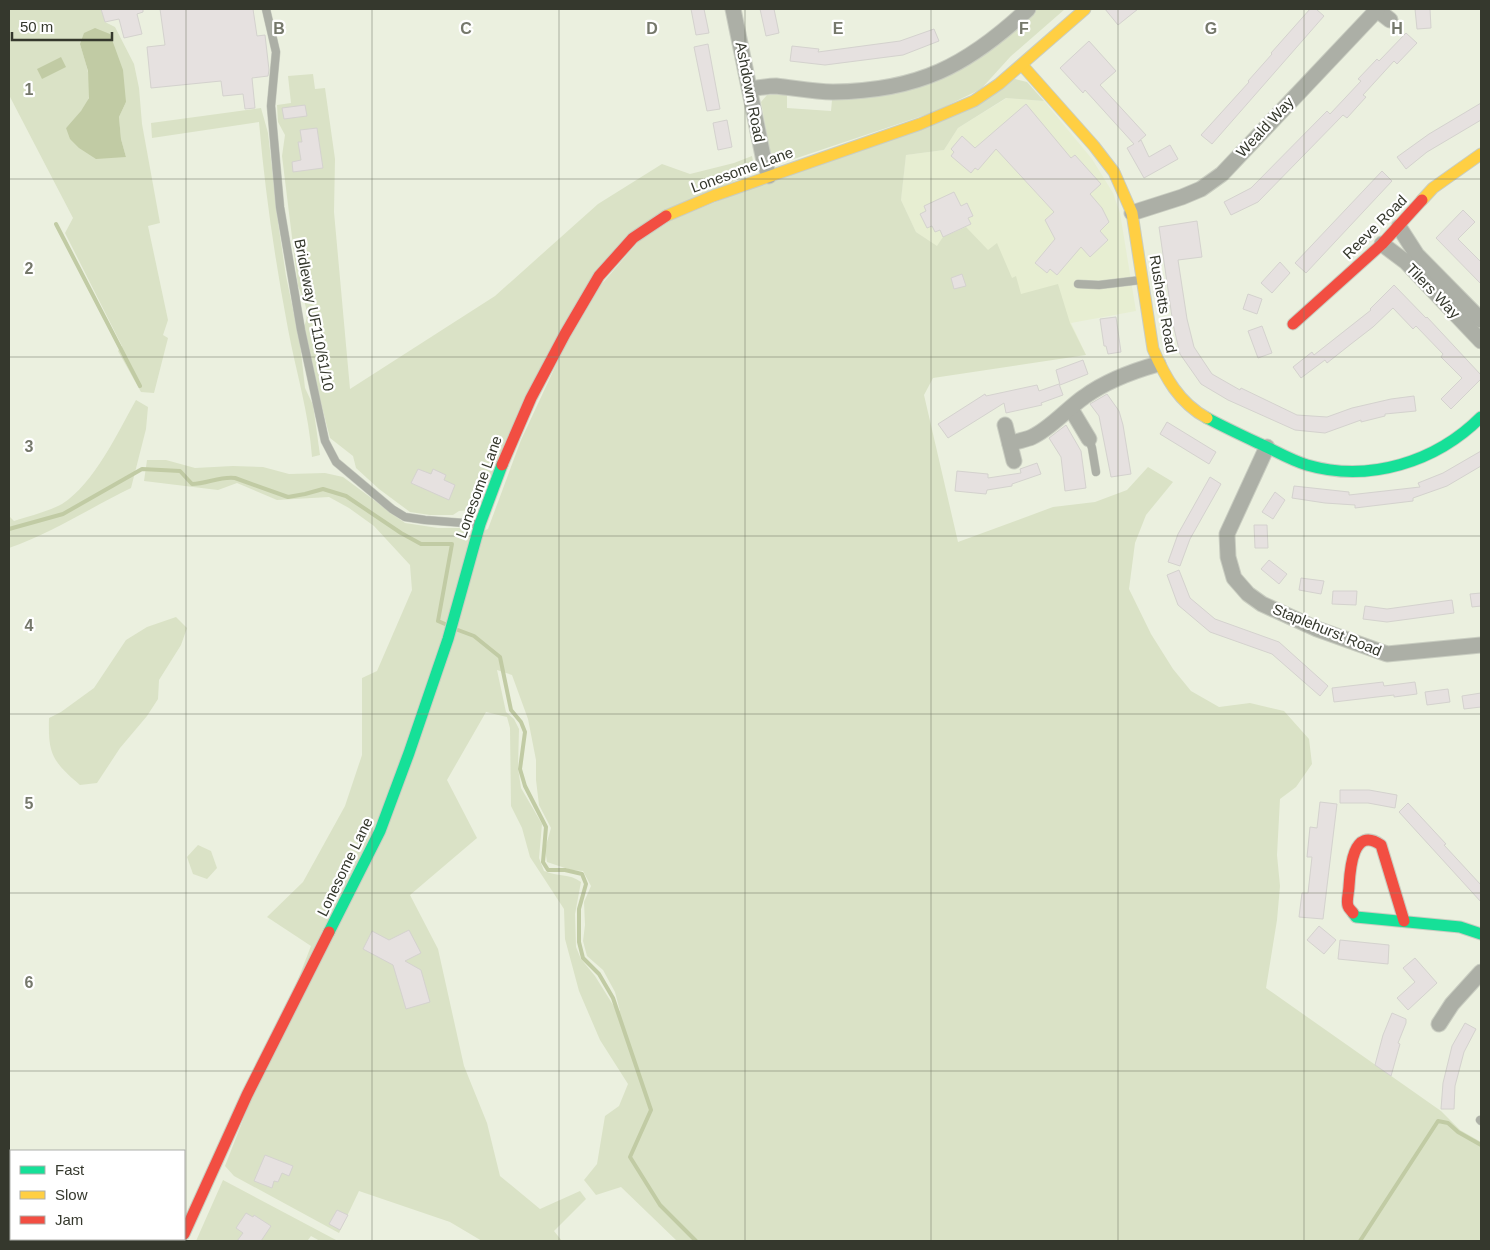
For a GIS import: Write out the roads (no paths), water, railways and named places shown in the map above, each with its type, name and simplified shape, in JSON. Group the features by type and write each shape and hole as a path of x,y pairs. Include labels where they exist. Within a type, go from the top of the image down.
{"street":[{"name":"Ashdown Road","path":"734,9 764,161 769,176"},
{"path":"750,89 775,86 832,92 872,90 904,84 934,75 962,61 989,43 1028,9"},
{"name":"Lonesome Lane","path":"185,1232 247,1095 380,831 448,640 480,524 495,480 531,398 599,276 632,238 670,214 713,196 920,124 974,101 1000,84 1085,9"},
{"path":"1377,9 1390,20"},
{"name":"Weald Way","path":"1132,213 1201,189 1222,174 1377,9"},
{"name":"Rushetts Road","path":"1022,65 1094,146 1114,172 1132,213 1153,349 1158,364 1169,384 1186,405 1208,421 1306,465 1333,470 1364,470 1391,467 1420,458 1449,444 1469,430 1481,417"},
{"name":"Reeve Road","path":"1293,324 1382,244 1433,188 1481,154"},
{"name":"Tilers Way","path":"1398,227 1417,255 1481,320"},
{"name":"Tilers Way","path":"1382,244 1406,262 1481,341"},
{"path":"1010,444 1033,437 1071,409 1083,397 1105,384 1158,364"},
{"path":"1071,409 1089,439"},
{"path":"1005,425 1014,462"},
{"name":"Staplehurst Road","path":"1267,447 1227,534 1228,557 1234,578 1248,594 1262,604 1317,629 1387,654 1481,645"},
{"path":"1404,920 1381,845 1373,840 1360,842 1354,848 1348,899 1348,906 1356,917 1361,919 1404,920 1460,927 1481,934"},
{"path":"1439,1024 1452,1004 1481,972"}],"lane":[{"name":"Bridleway UF110/61/10","path":"266,9 276,52 271,106 280,207 300,330 325,442 336,462 392,509 405,517 480,524"},
{"path":"1078,284 1099,285 1143,280"},
{"path":"1089,439 1096,472"}],"waterway":[{"path":"56,224 140,386"},
{"path":"9,529 63,514 142,469 180,471 192,484 224,478 235,478 288,497 323,489 346,496 401,533 421,544 452,544 438,621 445,624"},
{"path":"458,630 474,636 500,657 511,710 521,722 525,732 520,769 525,786 546,827 543,862 548,870 565,870 582,874 586,884 579,909 579,942 583,958 599,974 613,998 651,1110 630,1157 660,1205 696,1241"},
{"path":"1360,1241 1438,1121 1448,1123 1458,1132 1481,1145"}]}
